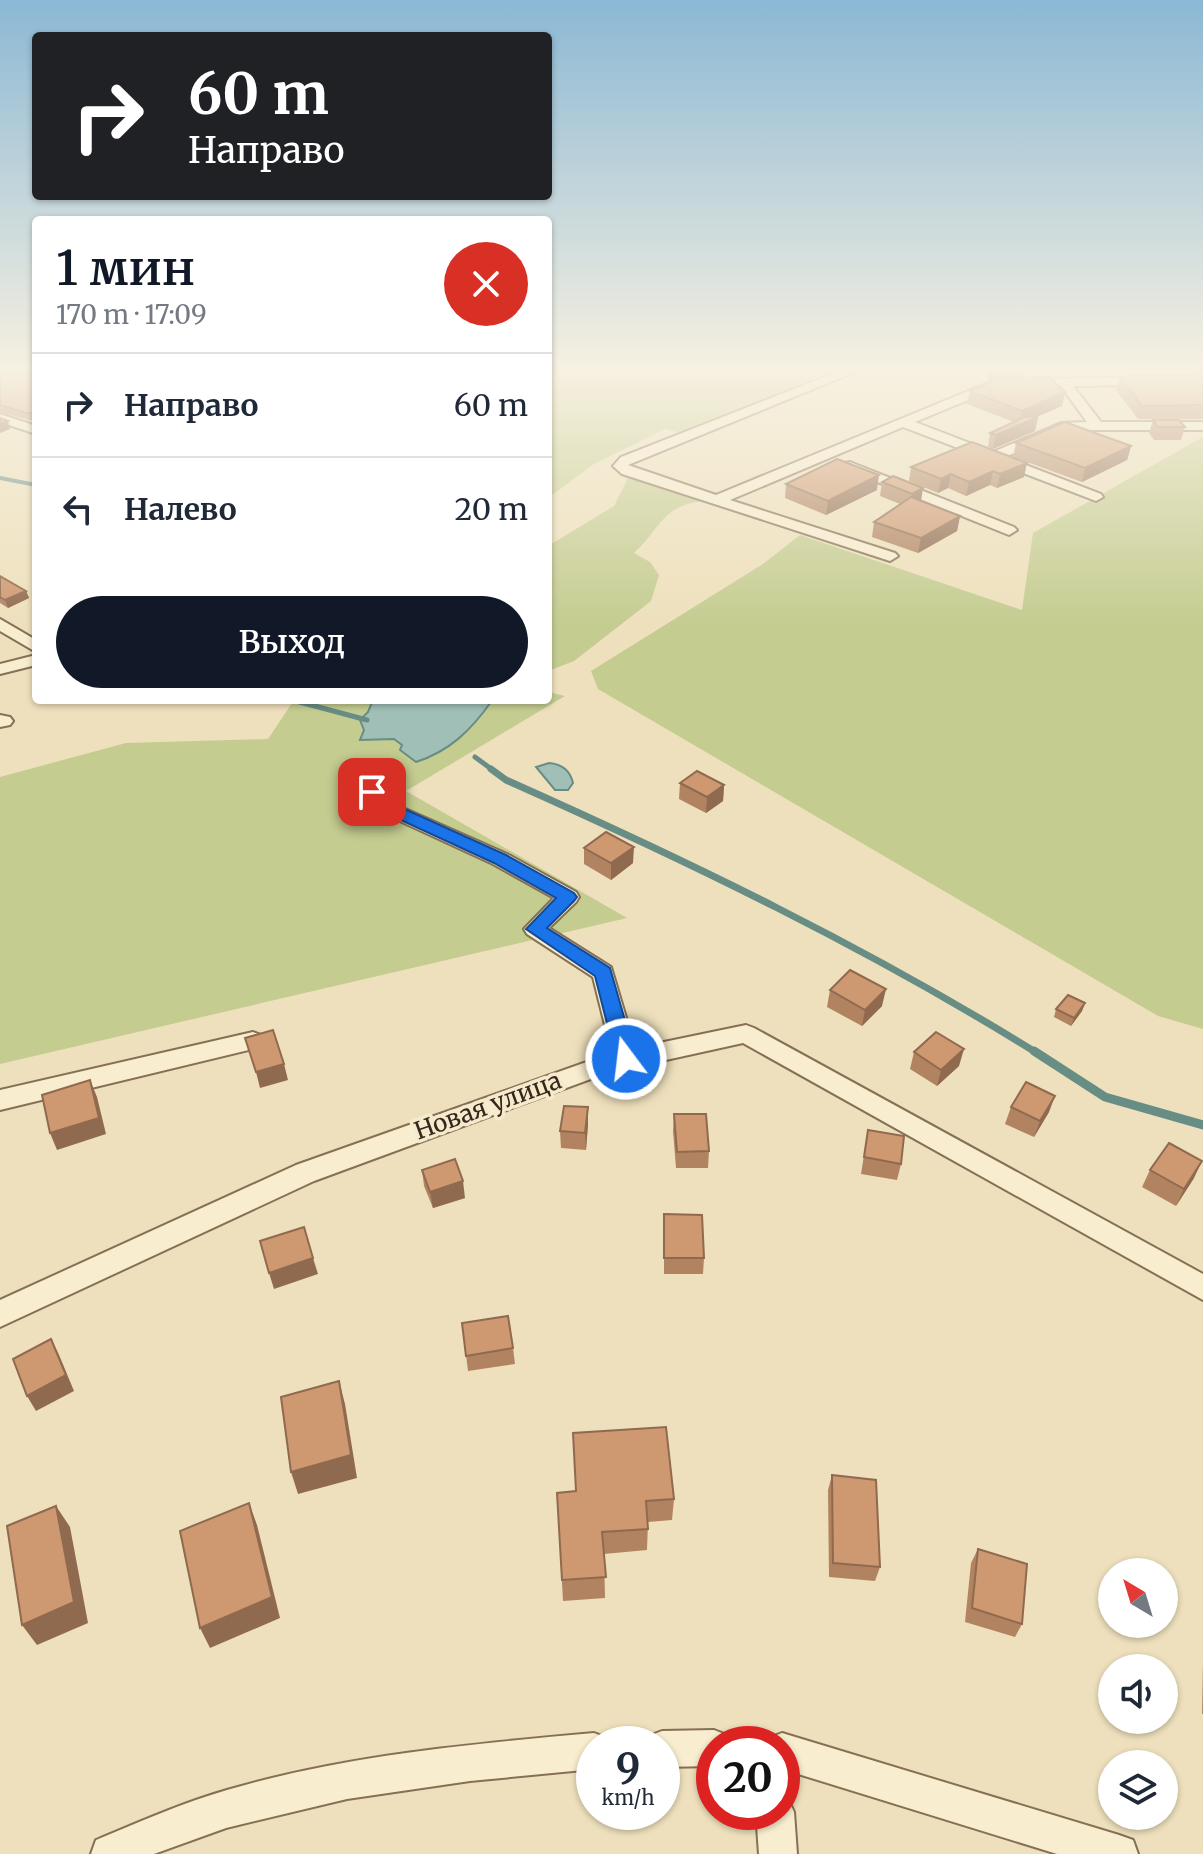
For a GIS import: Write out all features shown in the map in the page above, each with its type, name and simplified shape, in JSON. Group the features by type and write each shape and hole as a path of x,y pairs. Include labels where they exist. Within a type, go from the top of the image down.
{"street":[{"path":"647,454 621,464 627,471 890,556"},
{"path":"717,500 827,454"},
{"path":"985,454 1096,497"},
{"path":"994,457 1002,454"},
{"path":"823,455 1009,530"},
{"path":"0,624 32,644"},
{"path":"0,669 32,661"},
{"path":"372,792 385,807 500,859 568,897 535,929 603,973 626,1059"},
{"name":"Новая улица","path":"0,1314 305,1173 604,1064 746,1034 1203,1288"},
{"path":"0,1100 253,1041"},
{"path":"110,1854 163,1828 306,1786 446,1765 576,1753"},
{"path":"800,1757 1119,1854"},
{"path":"776,1830 778,1854"}],"green space":[{"path":"552,454 615,454 594,464 552,495"},
{"path":"1174,454 1203,454 1203,1029 1158,1016 598,689 591,671 763,564 800,535 1022,610 1033,533"},
{"path":"629,476 702,501 670,513 634,553 650,562 659,575 651,601 574,661 552,669 552,544 614,506"},
{"path":"552,693 565,696 552,704"},
{"path":"291,704 552,704 406,791 627,918 0,1064 0,777 126,743 268,739"}],"water":[{"path":"371,704 490,704 459,738 439,752 416,762 400,750 402,745 394,739 360,740 364,730 360,720"},
{"path":"549,763 568,771 573,783 568,790 555,790 536,767"}],"building":[{"path":"944,454 1002,454 1027,463 1000,474 993,471 969,482 951,474 941,479 911,467"},
{"path":"1045,454 1115,454 1085,468"},
{"path":"837,459 879,475 828,501 786,484"},
{"path":"893,476 923,488 912,494 882,482"},
{"path":"911,497 960,516 921,538 874,522"},
{"path":"0,576 26,591 5,600 0,597"},
{"path":"697,771 724,785 707,797 680,783"},
{"path":"606,832 634,847 611,863 584,848"},
{"path":"850,970 886,989 865,1010 830,990"},
{"path":"1068,995 1085,1003 1074,1018 1056,1009"},
{"path":"273,1030 284,1064 256,1072 245,1038"},
{"path":"936,1032 964,1049 941,1070 914,1052"},
{"path":"90,1080 99,1118 50,1133 42,1095"},
{"path":"1026,1082 1055,1096 1040,1121 1011,1107"},
{"path":"564,1106 588,1107 585,1133 560,1131"},
{"path":"674,1114 706,1114 709,1151 677,1152"},
{"path":"868,1130 904,1136 901,1164 864,1157"},
{"path":"1169,1143 1202,1161 1184,1189 1150,1170"},
{"path":"455,1159 463,1181 430,1192 422,1170"},
{"path":"664,1214 702,1215 704,1258 664,1258"},
{"path":"304,1227 313,1258 269,1273 260,1241"},
{"path":"508,1316 513,1348 466,1356 462,1323"},
{"path":"51,1339 66,1375 27,1396 13,1359"},
{"path":"339,1381 351,1455 291,1472 281,1397"},
{"path":"666,1427 674,1499 646,1501 648,1529 602,1532 606,1577 562,1580 557,1493 576,1491 573,1433"},
{"path":"832,1475 876,1480 880,1567 833,1563"},
{"path":"249,1503 272,1597 200,1628 180,1531"},
{"path":"56,1506 74,1602 22,1625 7,1526"},
{"path":"978,1549 1027,1564 1022,1624 972,1608"}],"waterway":[{"path":"0,478 32,484"},
{"path":"307,704 367,720"},
{"path":"475,757 494,771"},
{"path":"491,769 506,780 709,874 843,942 1037,1053"},
{"path":"1034,1051 1105,1097 1203,1125"}],"route":[{"path":"372,792 385,807 500,859 568,897 535,929 603,973 626,1059"}]}
